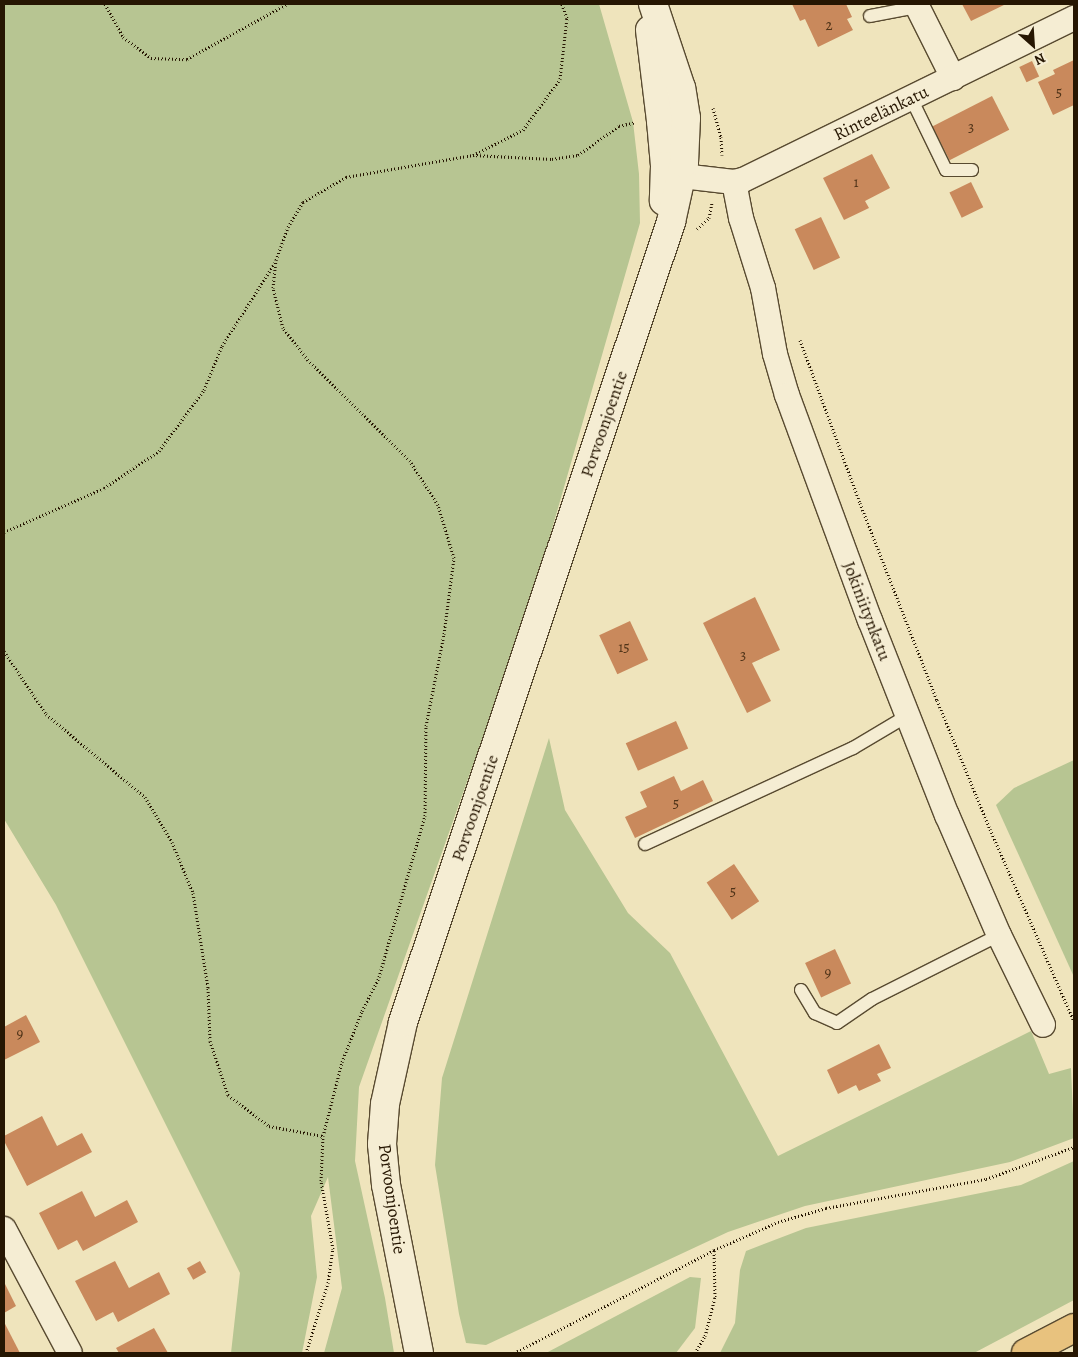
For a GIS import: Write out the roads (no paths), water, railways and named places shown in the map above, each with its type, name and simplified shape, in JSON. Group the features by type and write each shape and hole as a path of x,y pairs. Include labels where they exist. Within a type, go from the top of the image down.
{"highway":[{"path":"1026,1353 1074,1328"}],"street":[{"name":"Porvoonjoentie","path":"645,4 656,75 665,166 664,199 655,275"},
{"name":"Porvoonjoentie","path":"419,1353 386,1185 382,1144 385,1104 403,1022 672,222 682,176 685,110 674,65 653,4"},
{"path":"916,5 953,78"},
{"name":"Rinteelänkatu","path":"682,176 725,181 755,176 1074,18"},
{"name":"Jokiniitynkatu","path":"725,181 741,218 761,282 775,354 787,395 907,716 999,935 1043,1026"},
{"path":"4,1229 70,1353"}],"lane":[{"path":"870,16 916,5"},
{"path":"911,98 946,170 972,170"},
{"path":"645,844 853,748 907,716"},
{"path":"801,990 815,1013 837,1024 872,999 999,935"}]}
